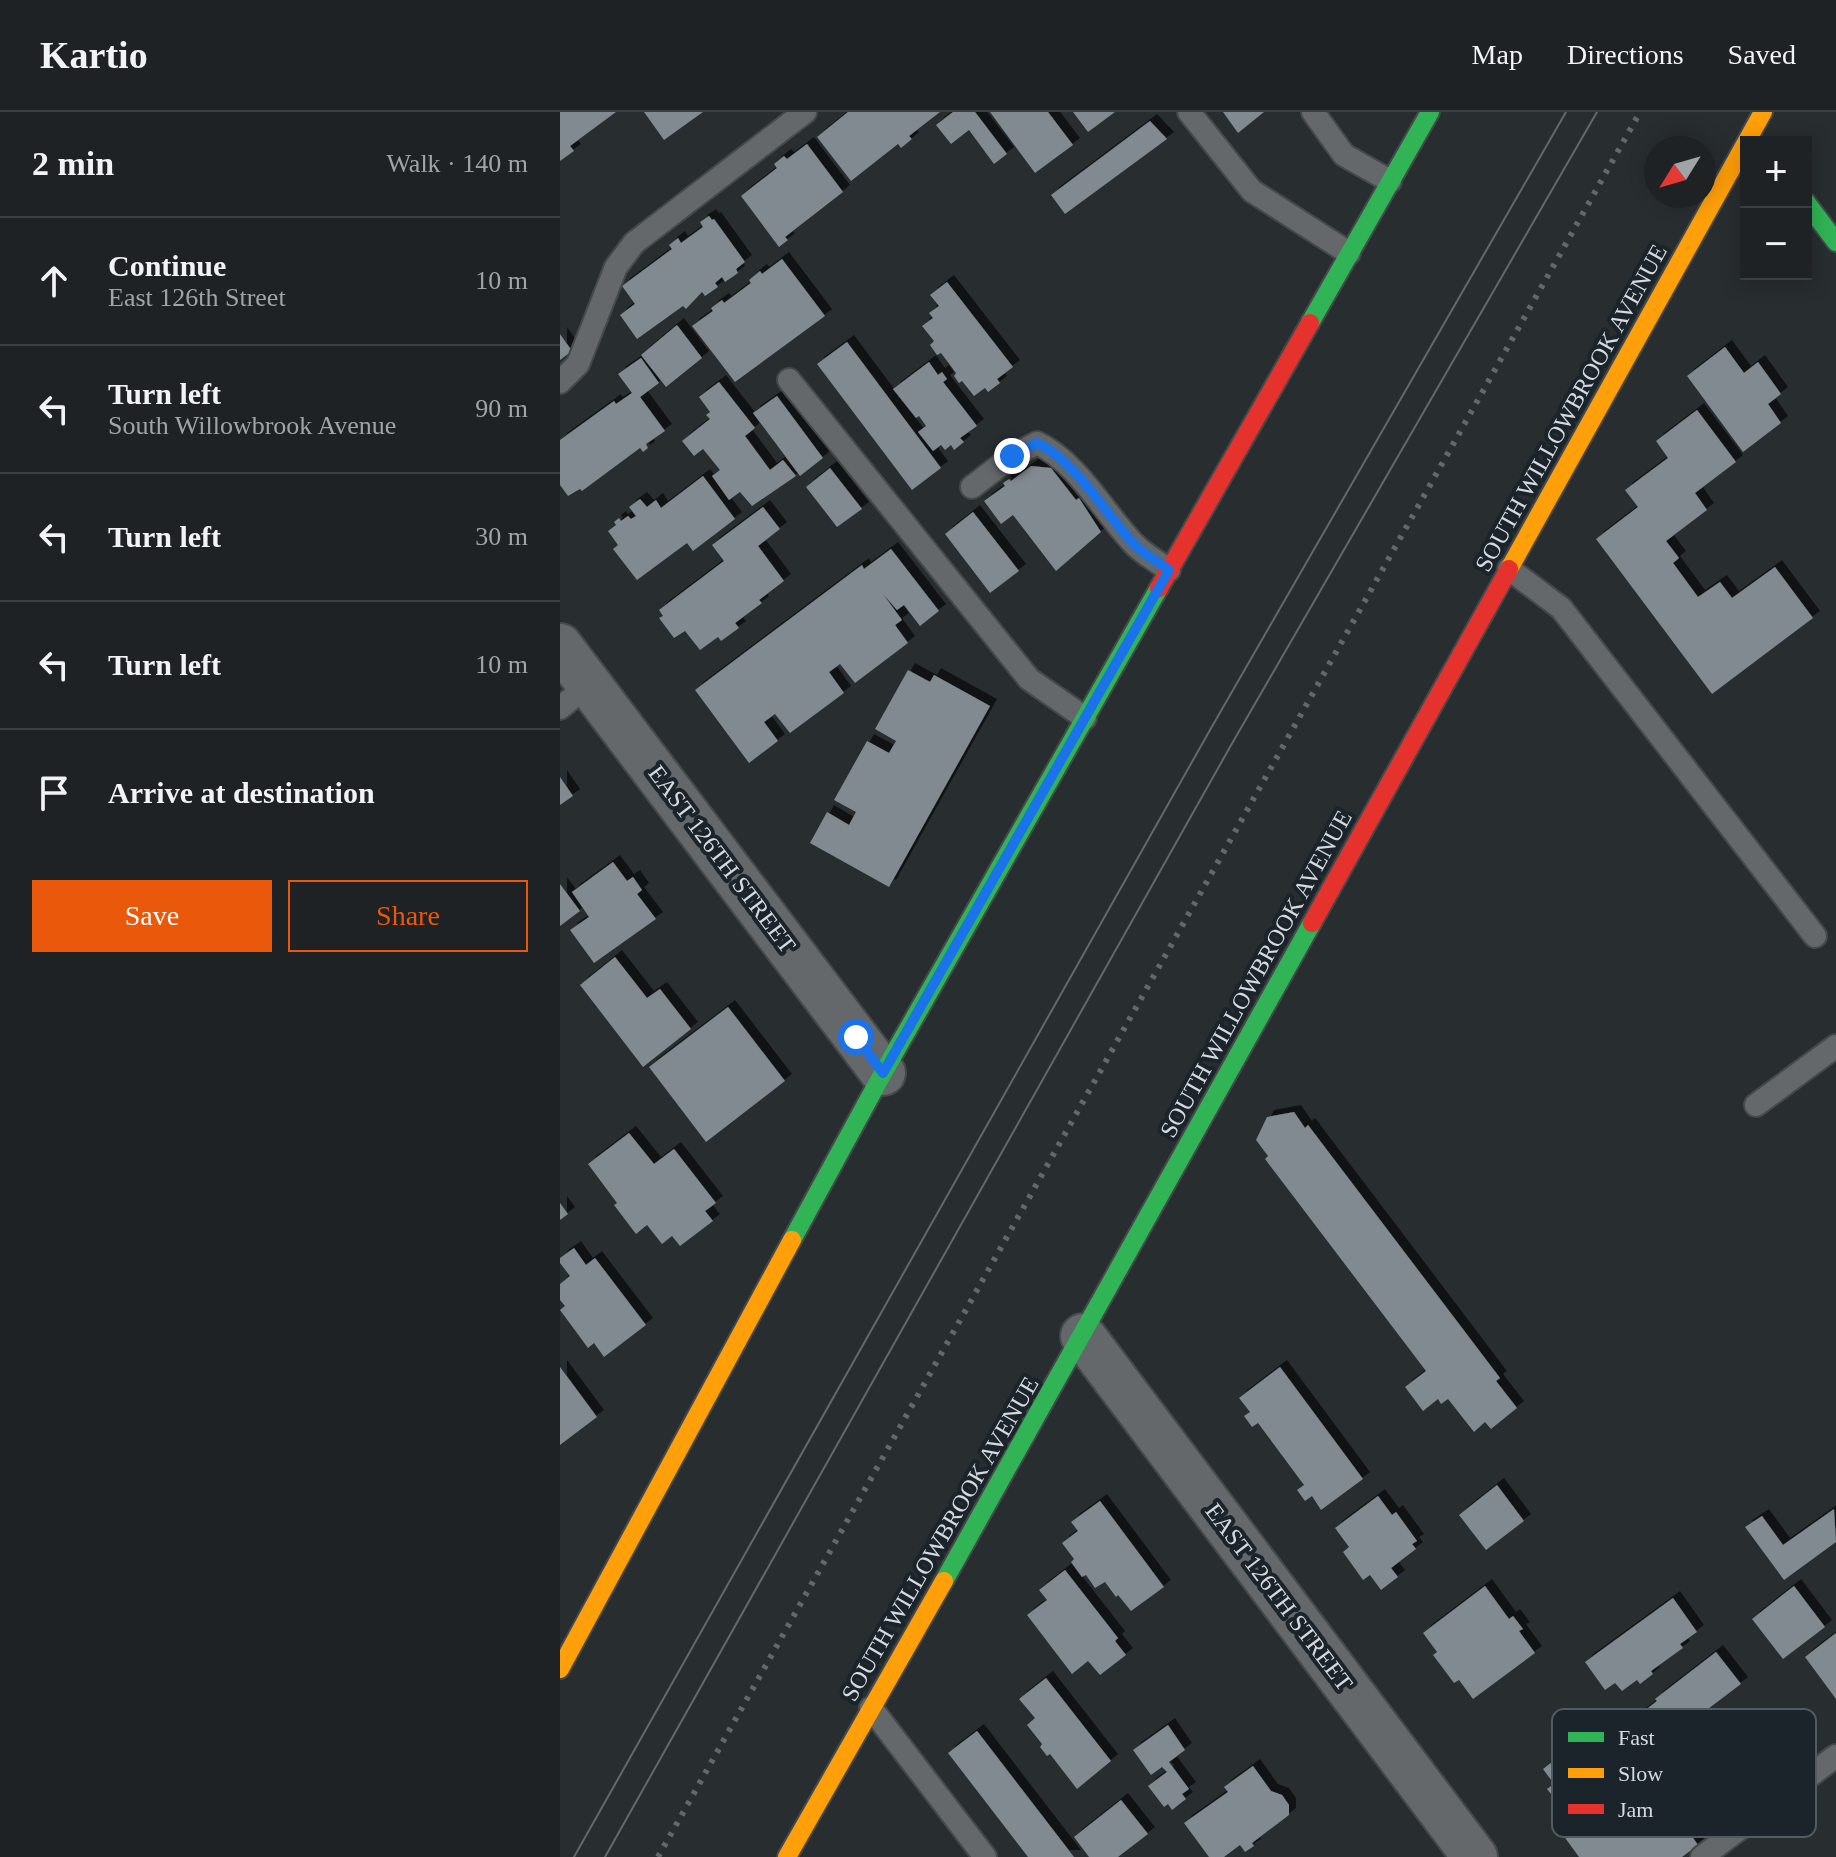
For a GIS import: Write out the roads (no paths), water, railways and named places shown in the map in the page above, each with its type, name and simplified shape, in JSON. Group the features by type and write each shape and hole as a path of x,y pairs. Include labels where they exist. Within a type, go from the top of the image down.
{"street":[{"path":"560,1669 883,1073 1430,112"},
{"path":"1738,112 1756,136"},
{"name":"SOUTH WILLOWBROOK AVENUE","path":"1756,136 1763,112"},
{"name":"SOUTH WILLOWBROOK AVENUE","path":"787,1857 1083,1336 1509,569 1740,164"},
{"path":"1810,208 1836,242"},
{"name":"EAST 126TH STREET","path":"560,646 574,696 883,1073"},
{"name":"EAST 126TH STREET","path":"1083,1336 1475,1857"}],"lane":[{"path":"560,382 578,364 616,267 634,243 805,112"},
{"path":"1189,112 1252,191 1349,253"},
{"path":"1313,112 1344,155 1390,181"},
{"path":"789,380 1029,679 1085,718"},
{"path":"972,487 1012,456 1037,443 1051,449 1071,468 1136,546 1169,570"},
{"path":"1509,569 1561,608 1815,936"},
{"path":"1756,1105 1836,1046"},
{"path":"871,1708 985,1857"},
{"path":"1816,1771 1836,1756"},
{"path":"1702,1857 1729,1837"}],"tram line":[{"path":"574,1857 1210,730 1566,112"},
{"path":"605,1857 1230,747 1597,112"}],"railway":[{"path":"658,1857 1640,112"}]}
